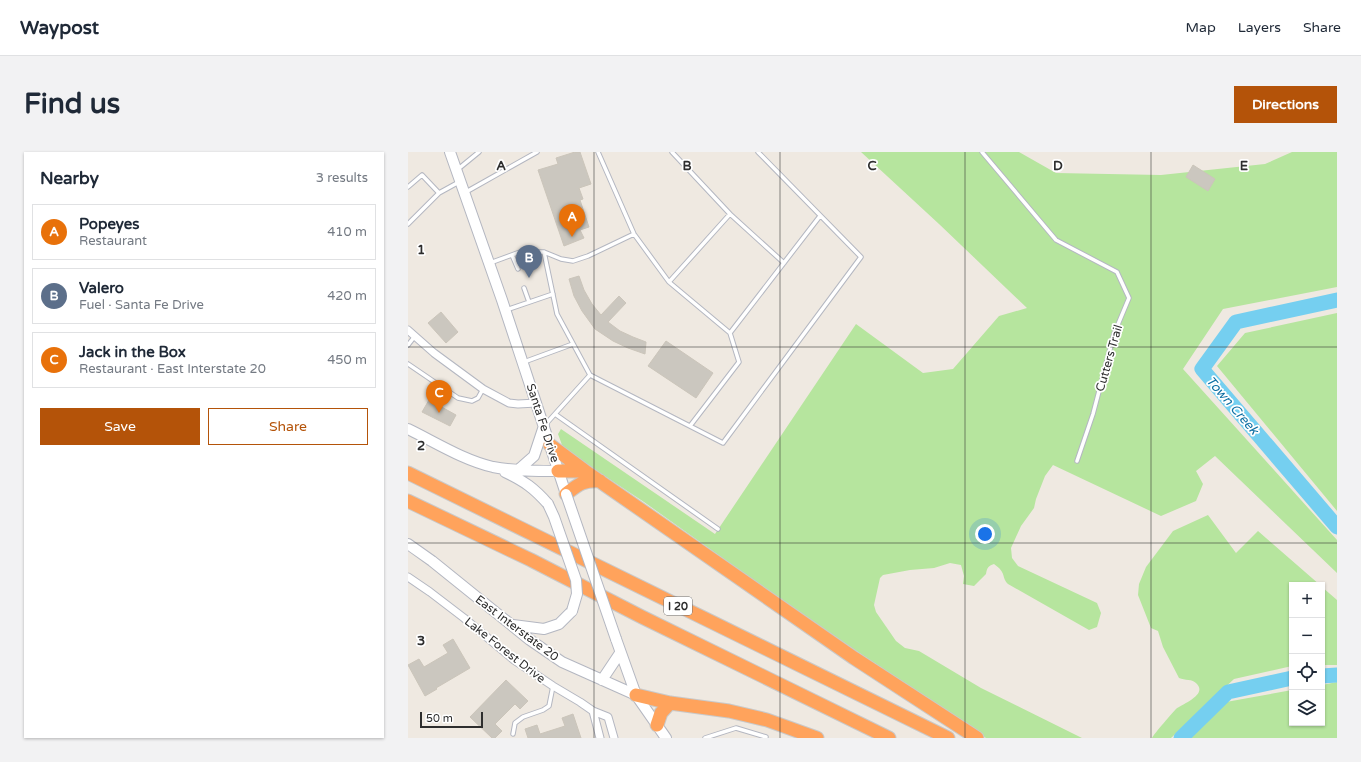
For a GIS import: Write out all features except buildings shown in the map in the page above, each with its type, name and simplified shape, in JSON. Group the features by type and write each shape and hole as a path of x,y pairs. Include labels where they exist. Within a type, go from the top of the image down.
{"highway":[{"path":"550,445 854,658 977,738"},
{"path":"558,471 585,470"},
{"name":"I 20","path":"408,474 948,738"},
{"path":"566,494 587,480 600,481"},
{"name":"I 20","path":"408,501 531,560 642,618 889,738"},
{"path":"636,695 670,703 729,711 768,720 817,738"},
{"path":"657,724 661,712 670,703"}],"main road":[{"name":"Santa Fe Drive","path":"450,152 523,362 558,471 620,653 636,695 666,738"},
{"path":"517,471 534,456 544,426"},
{"path":"408,429 466,458 492,466 517,471 558,471"},
{"path":"492,466 524,481 538,492 548,504 576,580 577,594 572,611 558,624 544,629 513,625"},
{"name":"East Interstate 20","path":"408,544 432,561 530,640 562,662 636,695"},
{"path":"602,680 620,653"}],"street":[{"path":"408,330 434,354 483,389 509,403 537,404"},
{"name":"Lake Forest Drive","path":"408,577 464,618 514,660 593,711 608,717 614,738"},
{"path":"593,711 600,738"}],"lane":[{"path":"457,171 479,152"},
{"path":"464,193 536,152"},
{"path":"598,152 634,234 669,282 730,333 739,362 690,426"},
{"path":"672,152 730,214 784,263"},
{"path":"544,252 557,314 590,376 723,443 861,257 758,152"},
{"name":"Cutters Trail","path":"982,152 1056,240 1117,272 1129,298 1114,334 1096,406 1078,461"},
{"path":"408,187 422,175 438,193"},
{"path":"408,224 438,193 460,181"},
{"path":"669,282 730,214"},
{"path":"730,333 820,216"},
{"path":"489,263 520,252 544,252 561,259 573,261 588,256 634,234"},
{"path":"512,255 518,269"},
{"path":"524,288 529,302"},
{"path":"505,310 553,294"},
{"path":"408,345 415,336"},
{"path":"523,362 573,344"},
{"path":"408,364 458,398 472,401 478,398 483,389"},
{"path":"544,426 590,376"},
{"path":"555,414 718,529"},
{"path":"513,734 515,723 523,716 543,710 549,706 553,686"},
{"path":"705,738 736,728 766,738"}],"green space":[{"path":"861,152 1019,152 1056,173 1161,175 1265,164 1292,152 1337,152 1337,287 1223,309 1183,369 1337,540 1337,573 1215,456 1196,471 1203,484 1196,501 1161,516 1053,465 1045,476 1034,508 1021,526 1011,548 1012,558 1018,566 1097,603 1101,613 1097,627 1089,630 1008,584 1001,570 994,564 988,568 986,574 974,586 963,584 964,576 961,565 950,563 934,568 910,570 883,575 880,578 874,605 876,612 896,641 905,648 919,651 981,688 1082,738 986,738 797,611 644,502 573,455 562,445 558,434 561,429 715,534 856,324 923,373 953,369 999,316 1027,308"},
{"path":"1337,313 1337,511 1217,366 1245,333"},
{"path":"1208,515 1236,553 1258,531 1317,582 1289,582 1289,667 1234,679 1171,738 1152,738 1176,709 1193,699 1199,692 1199,688 1195,682 1179,678 1163,647 1158,631 1151,628 1138,595 1139,584 1146,567 1173,531"},
{"path":"1325,590 1337,600 1337,665 1325,665"},
{"path":"1337,682 1337,738 1187,738 1226,702 1289,691 1289,726 1325,726 1325,684"}],"waterway":[{"name":"Town Creek","path":"1337,300 1236,322 1202,369 1337,527"},
{"name":"Town Creek","path":"1325,676 1337,675"},
{"name":"Town Creek","path":"1181,738 1228,692 1289,679"}],"place":[{"name":"Popeyes","path":"572,237"},
{"name":"Valero","path":"529,278"},
{"name":"Jack in the Box","path":"439,413"}]}
